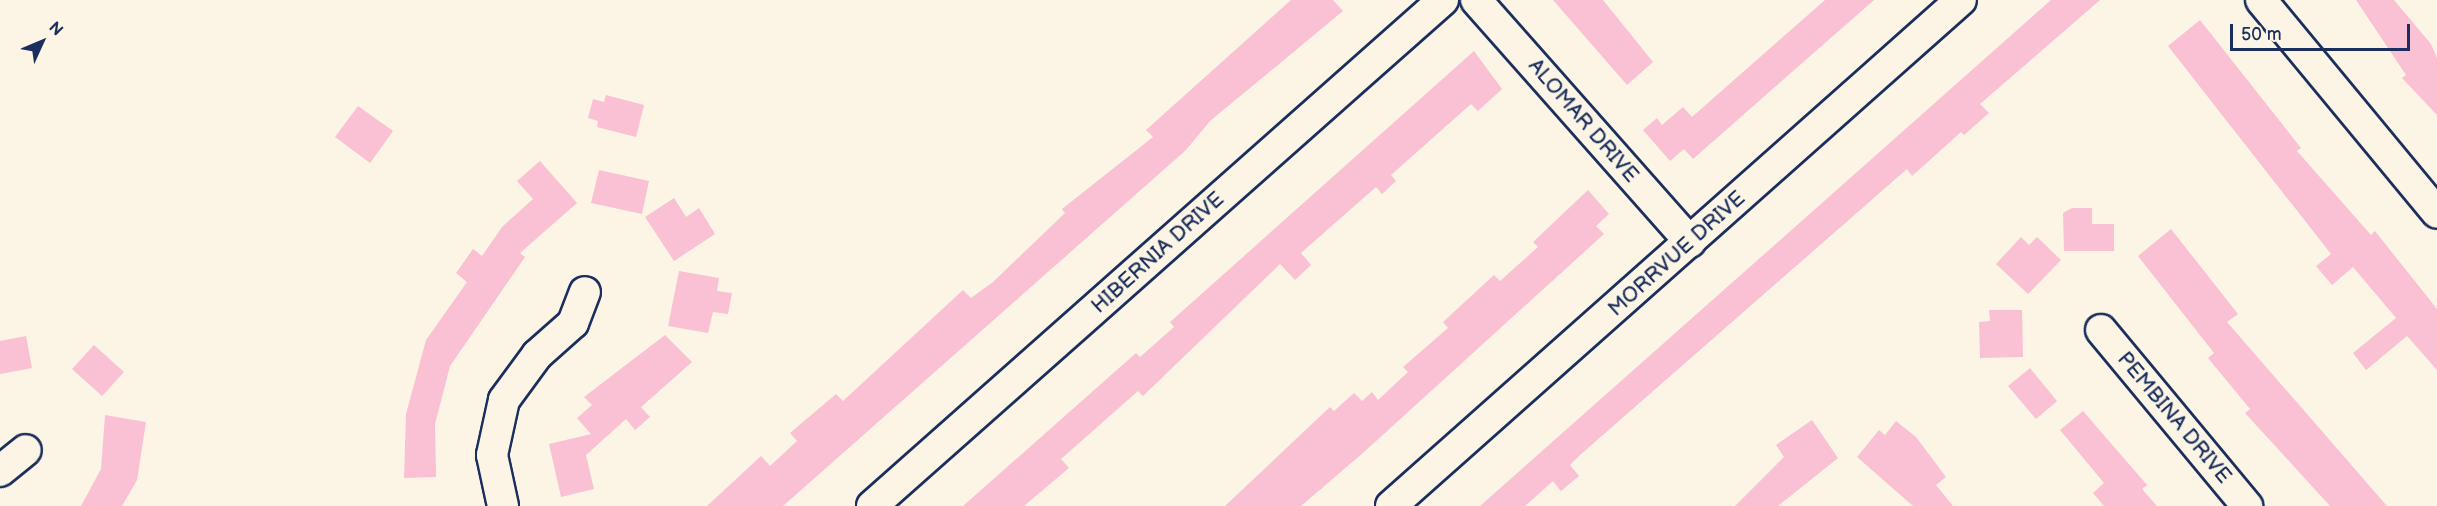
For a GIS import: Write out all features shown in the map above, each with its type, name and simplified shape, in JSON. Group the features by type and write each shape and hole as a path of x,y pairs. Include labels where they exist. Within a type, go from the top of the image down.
{"street":[{"name":"HIBERNIA DRIVE","path":"872,506 1443,0"},
{"name":"ALOMAR DRIVE","path":"1476,0 1690,242"},
{"path":"2261,0 2437,213"},
{"name":"MORRVUE DRIVE","path":"1391,506 1690,242 1948,4"},
{"path":"503,506 492,455 504,400 537,355 573,323 585,292"},
{"name":"PEMBINA DRIVE","path":"2101,330 2247,506"},
{"path":"0,471 26,450"}],"building":[{"path":"1291,0 1333,0 1343,11 1210,121 1186,150 783,506 707,506 761,456 770,466 797,441 790,433 836,394 843,401 963,290 971,298 993,282 1065,213 1062,209 1153,137 1146,130"},
{"path":"1553,0 1603,0 1653,62 1627,85"},
{"path":"1825,0 1874,0 1693,159 1684,149 1670,161 1643,130 1657,118 1662,125 1683,107 1692,117"},
{"path":"2051,0 2100,0 1980,104 1989,113 1964,135 1961,132 1912,176 1907,169 1580,455 1570,465 1579,476 1561,491 1553,481 1525,506 1480,506"},
{"path":"2356,0 2394,0 2431,44 2437,58 2437,115 2402,78 2406,75"},
{"path":"2200,20 2301,148 2297,151 2371,235 2375,231 2437,309 2437,370 2407,336 2366,370 2353,353 2396,318 2353,267 2332,285 2316,266 2331,254 2168,46"},
{"path":"1474,51 1502,89 1478,111 1471,104 1391,175 1396,181 1382,194 1376,187 1301,253 1311,265 1295,280 1280,264 1143,396 1138,391 1061,459 1069,468 1024,506 963,506 1136,353 1140,357 1174,327 1170,322"},
{"path":"606,95 644,105 636,137 597,127 598,121 588,118 593,99 604,102"},
{"path":"358,106 393,131 370,163 335,137"},
{"path":"540,161 577,203 520,253 525,257 450,366 435,424 436,477 404,478 406,414 426,340 467,282 456,273 473,249 482,256 502,227 533,199 517,181"},
{"path":"599,170 649,181 642,214 591,203"},
{"path":"1588,190 1609,214 1596,226 1604,234 1364,452 1301,506 1225,506 1330,407 1334,411 1354,393 1362,401 1372,392 1378,400 1408,372 1403,367 1448,328 1443,322 1494,275 1500,281 1538,247 1533,242"},
{"path":"674,198 686,217 699,208 715,234 674,261 645,217"},
{"path":"2072,208 2092,208 2092,224 2114,224 2114,251 2064,251 2063,213"},
{"path":"2171,229 2238,314 2227,322 2387,506 2330,506 2245,413 2250,409 2208,358 2214,353 2138,256"},
{"path":"2021,237 2029,245 2037,237 2061,260 2028,294 1996,264"},
{"path":"679,271 719,278 717,291 732,293 728,314 713,312 708,333 668,326"},
{"path":"1989,310 2022,310 2023,357 1980,358 1979,322 1990,321"},
{"path":"665,335 692,362 641,407 650,417 635,430 626,419 586,455 594,489 561,497 549,444 591,434 577,418 592,405 584,397"},
{"path":"26,336 32,368 0,374 0,341"},
{"path":"94,345 124,372 102,396 72,369"},
{"path":"2030,368 2057,401 2036,419 2008,386"},
{"path":"2083,411 2147,485 2142,489 2157,506 2104,506 2093,493 2104,483 2060,430"},
{"path":"105,415 146,422 137,480 122,506 81,506 101,469"},
{"path":"1812,420 1838,458 1778,506 1735,506 1784,457 1776,445"},
{"path":"1896,421 1916,437 1946,477 1936,485 1953,506 1913,506 1857,457 1879,430 1885,435"}]}
